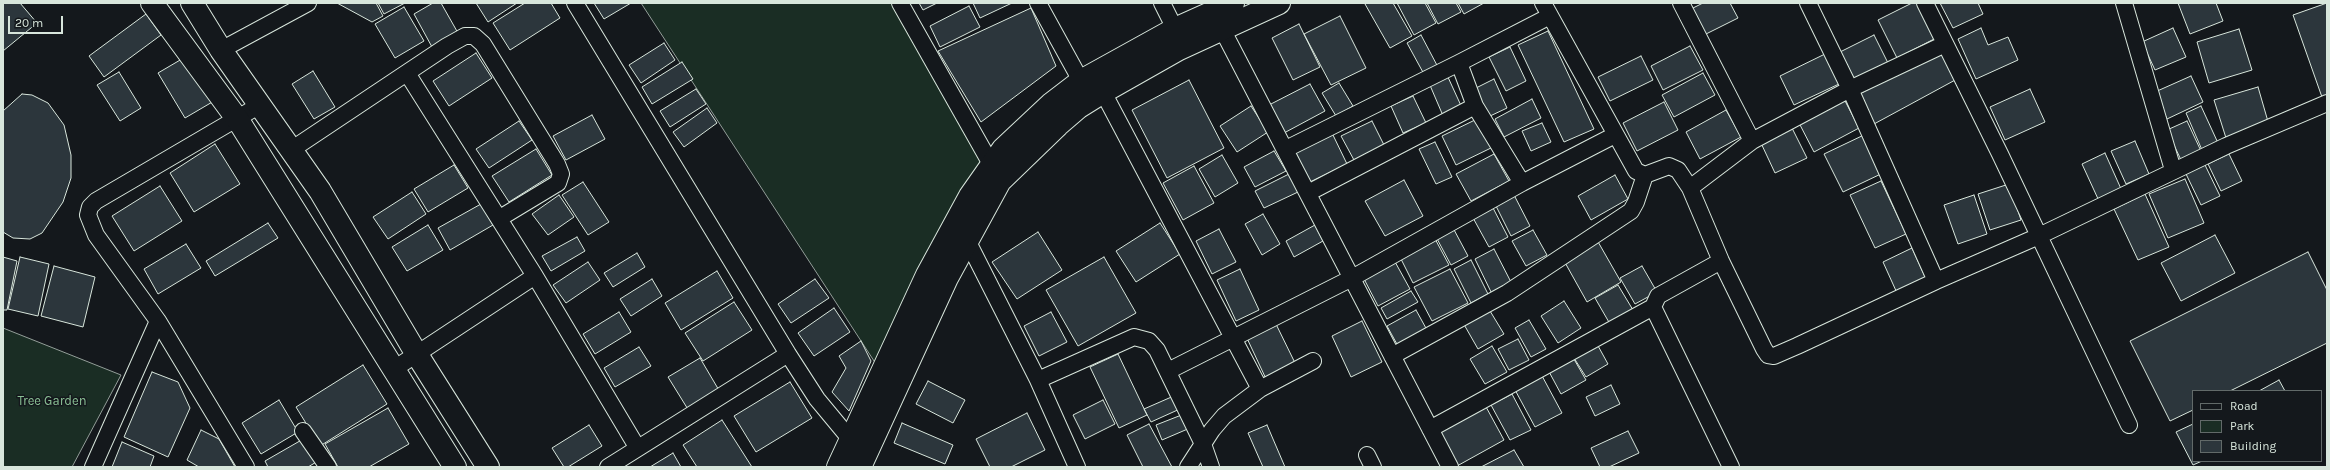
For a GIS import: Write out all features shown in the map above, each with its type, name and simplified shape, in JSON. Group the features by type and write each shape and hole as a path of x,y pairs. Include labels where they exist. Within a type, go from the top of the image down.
{"street":[{"path":"152,3 238,120 455,467"},
{"path":"192,3 222,50 320,191 416,352 488,467"},
{"path":"222,50 308,3"},
{"path":"575,3 788,354 817,399 851,440"},
{"path":"900,3 991,164"},
{"path":"1038,3 1081,81"},
{"path":"1162,3 1175,29"},
{"path":"866,464 958,236 991,164 1003,149 1027,125 1081,81 1175,29 1233,3"},
{"path":"838,467 927,275 1000,181 1058,124 1079,107 1179,49 1279,3"},
{"path":"1681,3 1752,141"},
{"path":"1808,3 1850,89 1936,281"},
{"path":"1925,3 2129,425"},
{"path":"2124,3 2173,170"},
{"path":"1286,149 1459,63 1546,9 1614,135 1636,171 1645,175 1669,166 1678,170 1690,188 1721,261 1768,355 1774,356 1936,281 2038,236 2173,170 2327,103"},
{"path":"1222,28 1450,467"},
{"path":"291,150 465,36 474,36 483,44 557,164 561,174 558,183 500,218"},
{"path":"1690,188 1752,141 1850,89 1945,44"},
{"path":"1459,63 1475,106 1522,183"},
{"path":"407,73 500,218 638,447"},
{"path":"1103,92 1260,389"},
{"path":"246,467 158,321 96,235 88,215 90,208 106,195 238,120 260,105"},
{"path":"1308,193 1475,106"},
{"path":"1168,371 1352,278 1522,183 1614,135"},
{"path":"1392,356 1507,293 1631,211 1636,202 1645,175"},
{"path":"958,236 1038,380 1077,467"},
{"path":"1430,429 1653,307 1658,296 1721,261"},
{"path":"394,369 416,352 535,276"},
{"path":"1653,307 1731,467"},
{"path":"93,467 158,321"},
{"path":"1038,380 1134,337 1149,341 1157,350 1168,371 1211,467"},
{"path":"608,467 788,354"},
{"path":"1188,467 1202,444 1224,416 1260,389 1313,362"},
{"path":"303,431 328,467"}],"green space":[{"path":"641,3 898,3 987,155 876,364"},
{"name":"Tree Garden","path":"3,328 121,375 72,467 3,467"}],"building":[{"path":"3,3 20,3 37,23 3,51"},
{"path":"337,3 376,3 383,16 372,22"},
{"path":"378,3 405,3 384,14"},
{"path":"433,3 441,3 458,33 432,47 414,14"},
{"path":"476,3 517,3 488,22"},
{"path":"525,3 551,3 560,18 510,50 493,23"},
{"path":"594,3 631,3 604,19"},
{"path":"919,3 937,3 923,10"},
{"path":"973,3 1012,3 980,18"},
{"path":"1393,3 1412,36 1390,48 1365,4"},
{"path":"1397,3 1425,3 1436,23 1414,35"},
{"path":"1427,3 1456,3 1461,12 1438,24"},
{"path":"1458,3 1484,3 1464,14"},
{"path":"1703,3 1730,3 1738,18 1704,35 1691,9"},
{"path":"1912,3 1921,3 1938,37 1897,58 1878,20"},
{"path":"1940,3 1978,3 1983,14 1953,28"},
{"path":"2178,3 2216,3 2223,21 2190,34"},
{"path":"2327,3 2327,99 2323,100 2293,15"},
{"path":"969,6 980,27 940,47 930,26"},
{"path":"404,7 424,41 395,58 375,24"},
{"path":"1031,8 1056,66 981,122 938,51"},
{"path":"146,14 161,35 104,77 89,56"},
{"path":"1340,16 1366,68 1331,85 1304,34"},
{"path":"1299,24 1320,67 1293,80 1272,38"},
{"path":"1981,28 1988,45 2008,37 2018,60 1976,79 1958,39"},
{"path":"2173,28 2186,57 2155,70 2142,42"},
{"path":"2239,29 2252,70 2209,83 2197,42"},
{"path":"1548,31 1594,129 1564,142 1518,45"},
{"path":"1421,35 1439,69 1425,76 1407,43"},
{"path":"1874,35 1888,63 1855,80 1840,52"},
{"path":"664,43 675,60 641,83 629,65"},
{"path":"1690,46 1703,70 1663,90 1651,66"},
{"path":"1510,47 1526,81 1506,91 1489,57"},
{"path":"1940,49 1957,79 1874,124 1858,95"},
{"path":"476,53 492,78 449,106 433,81"},
{"path":"1825,54 1839,84 1794,105 1780,76"},
{"path":"187,56 214,101 185,118 158,73"},
{"path":"1641,56 1653,80 1610,101 1598,77"},
{"path":"682,62 693,79 652,104 642,87"},
{"path":"313,71 335,107 314,119 292,84"},
{"path":"119,72 141,108 120,121 97,85"},
{"path":"1703,73 1715,95 1674,117 1662,95"},
{"path":"1447,75 1463,110 1444,118 1429,83"},
{"path":"2191,76 2203,102 2167,119 2155,92"},
{"path":"1494,79 1507,108 1488,117 1474,89"},
{"path":"1189,80 1224,148 1167,178 1132,110"},
{"path":"1339,83 1353,106 1336,116 1322,93"},
{"path":"1310,84 1325,111 1284,133 1269,105"},
{"path":"2258,87 2269,125 2226,138 2214,100"},
{"path":"696,89 706,104 670,127 660,111"},
{"path":"2030,89 2045,122 2005,140 1990,107"},
{"path":"22,94 32,95 48,103 64,125 71,155 71,178 63,202 42,233 30,239 13,238 3,232 3,111"},
{"path":"1413,96 1426,123 1403,133 1391,106"},
{"path":"1843,97 1859,128 1814,152 1798,121"},
{"path":"1532,99 1541,118 1504,137 1495,119"},
{"path":"1664,102 1678,130 1637,151 1623,123"},
{"path":"1251,106 1268,132 1237,152 1220,126"},
{"path":"2201,106 2218,143 2202,150 2186,113"},
{"path":"707,108 717,123 684,147 673,132"},
{"path":"1726,110 1741,137 1700,159 1686,132"},
{"path":"592,115 605,139 566,160 553,136"},
{"path":"1479,118 1493,147 1456,165 1442,136"},
{"path":"519,121 532,140 489,168 476,149"},
{"path":"1372,121 1384,145 1354,160 1341,136"},
{"path":"2187,121 2201,151 2181,160 2167,130"},
{"path":"1542,123 1551,142 1531,151 1522,131"},
{"path":"1791,126 1807,158 1775,173 1760,141"},
{"path":"1332,133 1347,164 1310,182 1295,151"},
{"path":"1866,134 1885,172 1843,192 1824,154"},
{"path":"2135,141 2149,174 2126,184 2111,151"},
{"path":"1435,142 1452,177 1436,184 1419,149"},
{"path":"215,144 240,184 194,212 170,173"},
{"path":"536,149 552,175 509,202 492,176"},
{"path":"1274,151 1286,171 1255,187 1244,167"},
{"path":"2105,153 2122,191 2099,201 2082,164"},
{"path":"1494,154 1509,181 1471,201 1456,174"},
{"path":"2229,154 2242,181 2221,191 2208,164"},
{"path":"1222,155 1238,183 1215,197 1199,169"},
{"path":"454,165 468,188 428,212 414,189"},
{"path":"2205,165 2220,196 2201,205 2186,174"},
{"path":"1194,166 1214,203 1183,220 1163,183"},
{"path":"1289,174 1298,192 1264,208 1255,191"},
{"path":"1615,175 1628,199 1591,220 1578,196"},
{"path":"2185,179 2204,223 2168,238 2149,194"},
{"path":"1404,180 1423,216 1385,236 1365,201"},
{"path":"1881,181 1906,234 1875,248 1850,195"},
{"path":"583,182 609,222 588,235 562,195"},
{"path":"2009,184 2021,220 1990,230 1978,194"},
{"path":"160,186 182,221 134,251 112,216"},
{"path":"412,192 426,214 388,239 373,217"},
{"path":"1513,193 1530,226 1511,236 1494,202"},
{"path":"2145,194 2169,247 2138,260 2114,209"},
{"path":"559,195 574,217 548,235 532,214"},
{"path":"1974,195 1987,234 1958,244 1944,205"},
{"path":"481,204 493,225 450,250 438,228"},
{"path":"1492,206 1508,237 1489,247 1472,216"},
{"path":"1263,214 1280,244 1262,255 1245,224"},
{"path":"268,223 278,238 215,276 206,261"},
{"path":"1160,223 1180,254 1136,282 1116,251"},
{"path":"428,225 443,250 407,271 392,247"},
{"path":"1315,225 1323,241 1294,257 1286,241"},
{"path":"1452,226 1468,256 1451,265 1435,235"},
{"path":"1219,229 1236,262 1212,274 1196,241"},
{"path":"1533,230 1547,255 1526,266 1512,241"},
{"path":"1038,232 1062,270 1017,299 992,262"},
{"path":"1433,235 1449,265 1413,283 1398,253"},
{"path":"2215,235 2235,273 2181,301 2161,263"},
{"path":"577,237 585,251 551,271 542,256"},
{"path":"1597,240 1621,282 1587,302 1563,259"},
{"path":"186,244 201,268 158,294 144,269"},
{"path":"1912,248 1926,279 1897,293 1883,262"},
{"path":"1494,249 1513,286 1493,296 1475,259"},
{"path":"2308,252 2327,290 2327,343 2232,390 2192,390 2192,410 2170,421 2130,341"},
{"path":"637,253 645,267 613,287 604,273"},
{"path":"3,257 17,261 7,310 3,310"},
{"path":"20,257 49,264 38,316 8,309"},
{"path":"1104,257 1136,313 1078,346 1046,290"},
{"path":"1394,260 1410,289 1378,306 1363,277"},
{"path":"1471,260 1488,294 1471,303 1454,269"},
{"path":"588,262 600,280 566,303 553,285"},
{"path":"54,266 95,277 83,327 41,316"},
{"path":"1642,266 1657,292 1635,304 1620,278"},
{"path":"1240,269 1259,310 1236,321 1217,280"},
{"path":"1450,269 1468,303 1432,321 1414,287"},
{"path":"717,271 733,298 681,330 665,303"},
{"path":"652,279 662,296 631,316 620,299"},
{"path":"815,279 829,298 791,323 778,304"},
{"path":"1618,285 1633,310 1610,324 1595,298"},
{"path":"1411,291 1418,302 1387,319 1381,308"},
{"path":"1564,301 1581,328 1558,343 1541,316"},
{"path":"734,302 752,330 703,361 685,333"},
{"path":"1487,306 1504,334 1478,349 1462,321"},
{"path":"834,308 850,332 814,356 798,333"},
{"path":"1416,310 1427,330 1398,346 1387,326"},
{"path":"619,312 631,332 595,354 583,334"},
{"path":"1051,312 1067,342 1039,356 1024,326"},
{"path":"1274,320 1297,367 1267,381 1245,334"},
{"path":"1529,320 1546,349 1531,357 1515,328"},
{"path":"1362,321 1382,362 1351,377 1332,336"},
{"path":"1518,339 1529,360 1509,370 1498,349"},
{"path":"861,341 871,361 849,411 832,392 846,368 839,356"},
{"path":"1597,344 1608,364 1586,377 1574,358"},
{"path":"1492,346 1507,372 1485,384 1470,359"},
{"path":"639,347 651,366 615,387 604,368"},
{"path":"1118,354 1147,415 1119,428 1090,367"},
{"path":"1571,354 1586,380 1561,394 1547,368"},
{"path":"700,358 720,392 689,411 668,377"},
{"path":"363,365 387,404 320,446 296,407"},
{"path":"152,372 178,382 190,408 168,457 124,437"},
{"path":"1541,374 1562,413 1535,427 1514,388"},
{"path":"2279,380 2284,390 2261,390"},
{"path":"928,381 965,400 953,423 916,404"},
{"path":"790,382 812,418 756,452 734,416"},
{"path":"1611,385 1620,404 1595,416 1586,397"},
{"path":"1512,394 1531,430 1510,440 1491,405"},
{"path":"1176,395 1182,408 1151,422 1144,409"},
{"path":"279,400 298,432 261,454 242,423"},
{"path":"1103,400 1115,424 1085,439 1073,415"},
{"path":"1485,405 1504,440 1457,466 1438,432"},
{"path":"388,408 409,444 369,467 338,467 325,444"},
{"path":"1027,413 1045,450 1011,467 990,467 976,439"},
{"path":"1184,414 1190,428 1162,440 1156,425"},
{"path":"722,420 752,467 697,467 683,445"},
{"path":"902,423 953,445 945,464 894,443"},
{"path":"1149,424 1172,467 1143,467 1127,435"},
{"path":"2192,424 2192,462 2200,462 2193,465 2176,432"},
{"path":"589,425 602,446 568,467 564,467 552,448"},
{"path":"1267,425 1285,467 1263,467 1248,433"},
{"path":"201,430 219,439 235,467 199,467 187,460"},
{"path":"1628,431 1639,453 1609,467 1600,467 1591,448"},
{"path":"305,438 318,461 308,467 268,467 265,461"},
{"path":"122,442 154,456 150,467 112,467"},
{"path":"1514,450 1524,467 1481,467"},
{"path":"673,453 681,467 650,467"}]}
